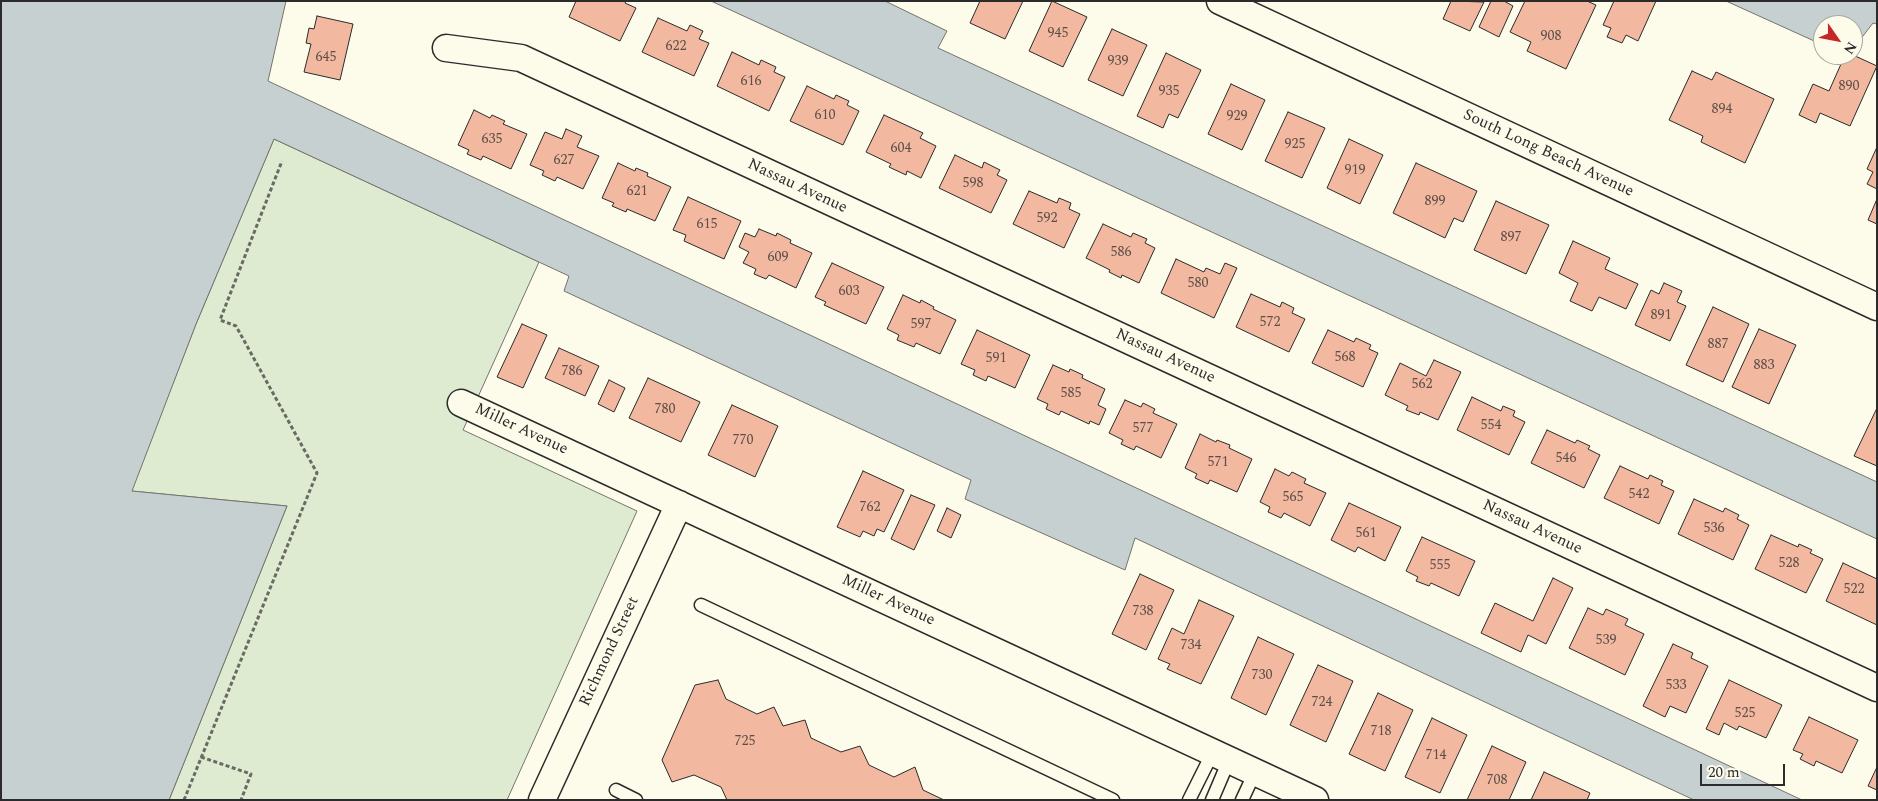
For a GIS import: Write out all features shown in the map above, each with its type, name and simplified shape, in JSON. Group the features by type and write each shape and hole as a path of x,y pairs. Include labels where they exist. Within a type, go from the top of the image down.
{"street":[{"name":"South Long Beach Avenue","path":"1220,1 1877,307"},
{"name":"Nassau Avenue","path":"446,48 521,58 1877,688"},
{"name":"Miller Avenue","path":"461,403 1315,800"},
{"name":"Richmond Street","path":"542,800 679,504"}],"lane":[{"path":"701,605 1113,800"},
{"path":"1189,800 1221,756"},
{"path":"1212,800 1221,756"},
{"path":"1242,800 1255,772"},
{"path":"616,790 636,800"}],"path":[{"path":"184,800 317,473 236,326 220,320 282,161"},
{"path":"201,758 252,774 240,800"}],"green space":[{"path":"274,139 539,262 463,430 637,511 507,800 169,800 287,506 131,491 196,324"}],"shaded area":[{"path":"1,1 286,1 268,81 1802,800 1694,800 1135,538 1125,570 965,499 971,480 564,291 569,276 274,139 196,324 132,491 287,506 169,800 1,800"},
{"path":"711,1 885,1 947,31 938,48 1877,482 1877,539"},
{"path":"1726,1 1877,1 1877,24 1873,23 1863,36 1863,15 1813,15 1813,40"}],"building":[{"path":"576,1 626,1 625,3 636,8 620,41 569,17"},
{"path":"980,1 1023,1 1005,39 970,23"},
{"path":"1052,1 1087,17 1063,67 1029,51"},
{"path":"1451,1 1484,2 1470,31 1443,19"},
{"path":"1491,1 1504,1 1513,6 1499,37 1479,27"},
{"path":"1525,1 1587,1 1596,5 1566,69 1527,51 1531,42 1510,32"},
{"path":"1614,1 1656,1 1638,41 1626,35 1622,43 1607,37 1611,28 1603,25"},
{"path":"317,16 353,24 340,80 304,72 311,44 306,43 309,28 314,29"},
{"path":"658,18 687,31 690,25 703,31 699,39 709,43 694,76 642,52"},
{"path":"1112,29 1147,45 1123,96 1088,80"},
{"path":"732,52 759,65 761,60 776,67 774,72 785,77 769,111 717,86"},
{"path":"1166,53 1201,70 1178,118 1169,114 1163,128 1137,116"},
{"path":"1863,60 1877,66 1850,126 1820,113 1816,123 1799,115 1813,84 1829,91 1841,65 1863,65"},
{"path":"1692,71 1712,80 1716,72 1774,99 1745,163 1701,142 1703,136 1669,120"},
{"path":"1231,84 1265,100 1242,150 1208,134"},
{"path":"807,86 834,99 836,95 849,101 847,105 859,111 843,145 790,121"},
{"path":"474,110 490,118 492,115 505,121 503,124 527,134 511,169 483,156 481,160 467,154 469,150 458,145"},
{"path":"1288,112 1325,128 1302,178 1265,161"},
{"path":"884,115 923,133 920,138 936,146 921,178 907,171 906,175 889,167 891,164 866,152"},
{"path":"566,129 582,136 577,147 599,156 583,189 557,177 555,181 542,175 544,171 530,165 545,132 562,139"},
{"path":"1349,139 1383,155 1360,204 1327,188"},
{"path":"1877,147 1877,189 1867,184 1873,172 1867,169"},
{"path":"955,155 982,168 984,162 1000,170 997,175 1007,180 991,213 939,188"},
{"path":"618,163 635,171 636,168 648,173 647,176 671,187 655,221 627,209 626,212 612,206 614,203 602,198"},
{"path":"1416,163 1477,191 1463,222 1454,218 1445,238 1393,213"},
{"path":"1029,191 1057,203 1059,198 1071,203 1069,209 1080,214 1064,248 1013,224"},
{"path":"688,197 741,221 724,259 684,241 686,235 673,230"},
{"path":"1877,199 1877,224 1868,220"},
{"path":"1496,201 1549,225 1526,274 1474,250"},
{"path":"1103,224 1131,237 1133,233 1147,239 1145,243 1155,248 1139,283 1122,275 1121,278 1086,258"},
{"path":"759,229 776,236 777,233 791,240 790,243 812,253 796,288 769,275 766,279 754,274 756,269 743,263 749,252 739,247 745,233 755,237"},
{"path":"1573,241 1610,258 1605,269 1638,284 1626,309 1599,297 1592,311 1570,301 1578,283 1559,273"},
{"path":"1176,259 1204,272 1206,268 1220,274 1225,263 1237,268 1214,318 1161,293"},
{"path":"832,263 884,287 866,324 824,305 826,302 815,297"},
{"path":"1664,283 1682,291 1677,302 1686,306 1670,341 1635,325 1651,290 1659,294"},
{"path":"1251,294 1280,307 1282,302 1294,308 1292,313 1305,319 1289,352 1236,327"},
{"path":"903,295 920,303 921,300 934,307 933,309 956,320 940,354 916,343 914,347 897,340 899,335 887,329"},
{"path":"1713,307 1749,324 1723,382 1686,365"},
{"path":"522,324 547,335 523,388 497,377"},
{"path":"1759,329 1796,345 1769,404 1732,387"},
{"path":"977,330 1030,355 1015,388 988,376 986,381 973,375 975,370 961,364"},
{"path":"1328,330 1354,342 1356,338 1371,345 1369,349 1378,353 1363,387 1312,363"},
{"path":"559,348 599,366 585,396 545,378"},
{"path":"1434,360 1461,372 1438,420 1420,412 1419,415 1406,410 1408,406 1385,395 1400,363 1426,376"},
{"path":"1053,365 1069,372 1070,369 1083,375 1082,378 1105,389 1098,405 1106,409 1099,425 1090,421 1089,424 1061,411 1059,415 1046,409 1048,404 1037,399"},
{"path":"648,378 700,402 681,442 629,418"},
{"path":"609,380 625,388 614,412 598,404"},
{"path":"1472,397 1501,411 1503,406 1515,411 1513,416 1525,422 1509,455 1457,430"},
{"path":"1125,400 1141,407 1143,403 1155,409 1153,413 1177,424 1161,458 1136,446 1134,450 1121,444 1123,440 1109,433"},
{"path":"732,405 778,426 755,477 708,455"},
{"path":"1877,408 1877,466 1854,456"},
{"path":"1547,430 1575,443 1577,440 1590,446 1588,449 1600,455 1584,488 1531,463"},
{"path":"1200,434 1216,442 1217,440 1230,445 1229,448 1252,459 1237,492 1210,480 1208,484 1195,478 1197,474 1185,468"},
{"path":"1620,466 1648,479 1650,475 1663,481 1661,485 1674,491 1659,524 1604,498"},
{"path":"1275,469 1289,476 1292,472 1306,479 1304,483 1326,493 1310,526 1284,513 1281,518 1268,512 1270,507 1260,502"},
{"path":"863,471 904,490 884,532 877,529 874,536 863,531 860,537 837,527"},
{"path":"911,495 935,505 914,550 891,539"},
{"path":"1694,499 1723,512 1725,508 1739,515 1737,519 1749,525 1733,560 1678,534"},
{"path":"1349,503 1401,527 1385,561 1358,547 1355,552 1331,540"},
{"path":"947,508 961,515 951,538 937,531"},
{"path":"1771,535 1798,547 1799,544 1812,550 1810,553 1823,559 1806,593 1755,569"},
{"path":"1422,537 1475,561 1459,596 1431,583 1429,586 1416,581 1418,577 1406,571"},
{"path":"1843,563 1877,579 1877,625 1826,601"},
{"path":"1140,574 1174,590 1146,650 1112,634"},
{"path":"1553,578 1573,588 1546,644 1528,635 1521,652 1481,633 1495,603 1533,621"},
{"path":"1199,600 1234,616 1201,684 1167,669 1170,664 1158,659 1172,628 1184,634"},
{"path":"1588,608 1603,615 1606,609 1628,619 1625,625 1644,634 1625,675 1569,648"},
{"path":"1258,637 1294,654 1266,715 1231,698"},
{"path":"1673,644 1693,653 1691,658 1708,666 1686,713 1670,706 1665,717 1643,706"},
{"path":"1318,665 1353,681 1326,742 1290,725"},
{"path":"718,680 726,699 757,714 774,707 783,726 805,720 811,738 841,752 860,746 869,765 894,777 915,767 923,790 944,800 727,800 721,787 694,775 672,782 662,760 695,685"},
{"path":"1729,680 1782,705 1766,738 1739,726 1737,730 1724,723 1719,735 1706,729"},
{"path":"1378,693 1413,710 1385,771 1349,754"},
{"path":"1809,717 1858,740 1842,773 1816,761 1814,766 1800,759 1803,754 1793,750"},
{"path":"1432,718 1467,735 1440,793 1405,777"},
{"path":"1492,746 1526,762 1509,800 1467,800"},
{"path":"1877,767 1877,790 1868,786"},
{"path":"1544,772 1590,793 1587,800 1531,800"}]}
